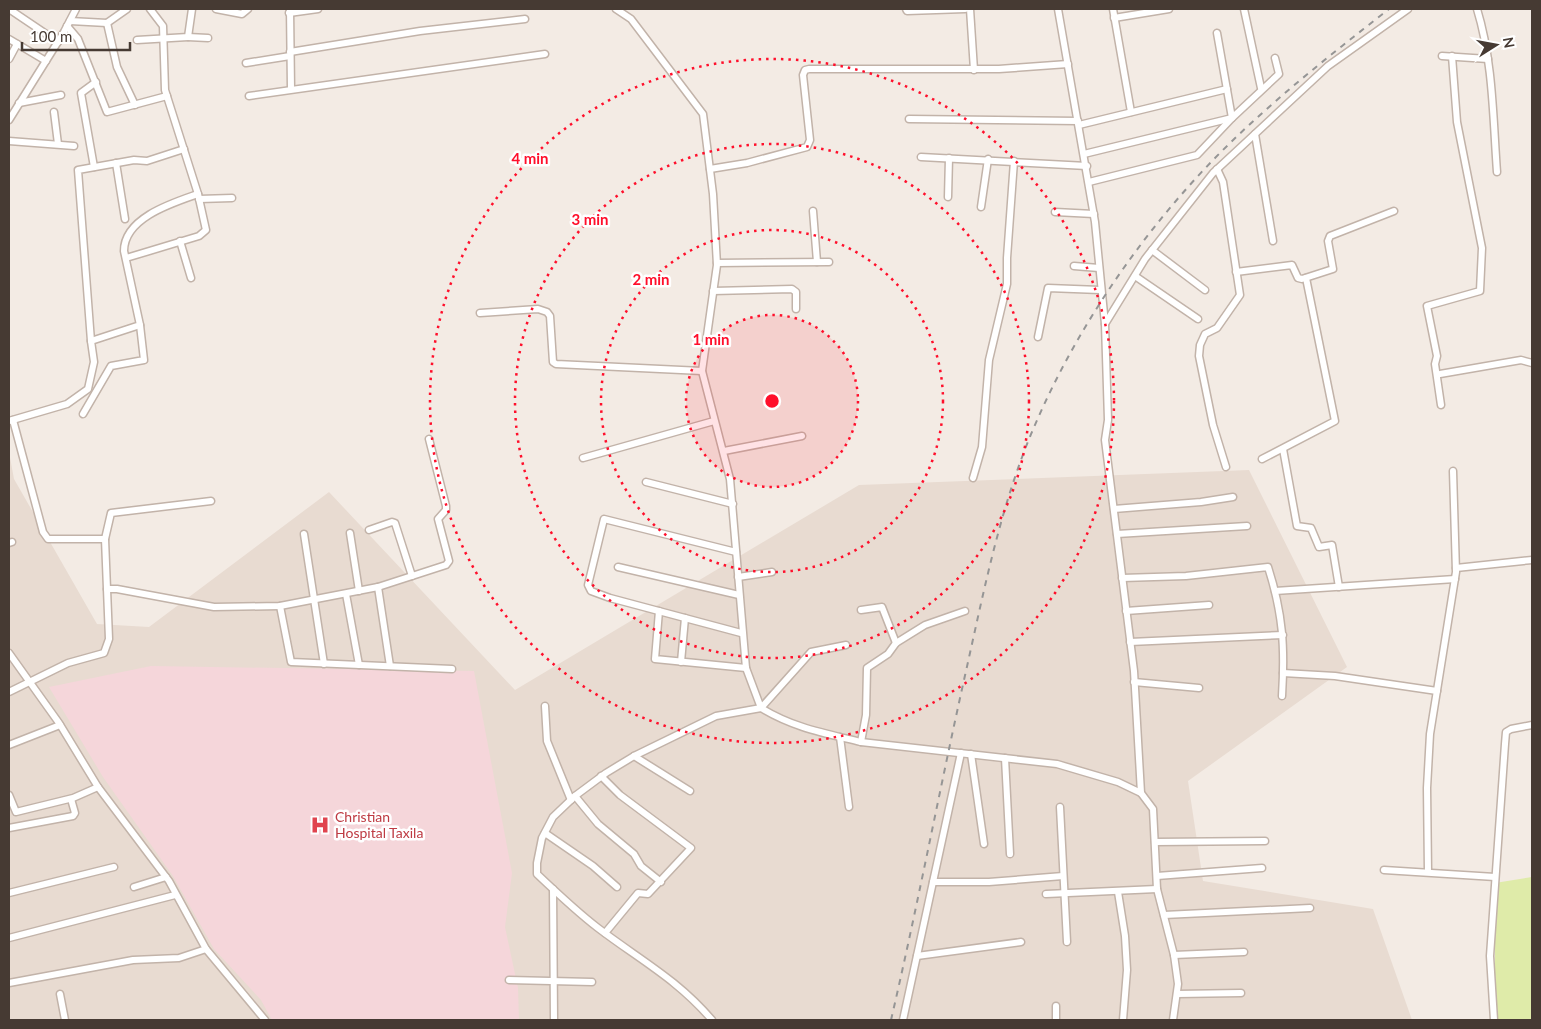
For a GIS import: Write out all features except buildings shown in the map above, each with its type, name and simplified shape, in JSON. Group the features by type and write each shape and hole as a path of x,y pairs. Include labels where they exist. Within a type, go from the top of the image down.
{"street":[{"path":"9,9 58,42"},
{"path":"9,120 58,42 76,9"},
{"path":"68,24 107,23 127,9"},
{"path":"126,258 203,234 206,230 198,196 167,96 163,24 150,9"},
{"path":"188,38 192,9"},
{"path":"216,9 242,14 248,9"},
{"path":"292,89 290,11 318,9"},
{"path":"616,9 631,19 703,114 710,169 717,263 702,371 714,421 724,451 733,504 741,633 746,668 761,708"},
{"path":"906,9 907,11 965,9"},
{"path":"970,9 974,70"},
{"path":"1058,9 1094,214 1100,290 1105,324 1108,420 1105,440 1130,642 1141,793"},
{"path":"1113,9 1131,112"},
{"path":"1114,18 1170,9"},
{"path":"1244,9 1261,88"},
{"path":"1105,324 1152,250 1218,169 1328,66 1408,9"},
{"path":"1477,9 1484,32 1488,59 1497,172"},
{"path":"246,63 420,31 525,19"},
{"path":"107,23 117,67 135,105"},
{"path":"68,24 78,39 107,112 167,96"},
{"path":"1217,33 1232,118"},
{"path":"137,40 208,38"},
{"path":"9,39 46,61"},
{"path":"9,59 17,44"},
{"path":"249,96 545,54"},
{"path":"1442,56 1488,59"},
{"path":"1441,405 1435,364 1437,356 1427,306 1480,290 1482,248 1457,122 1452,56"},
{"path":"1089,182 1197,155 1261,88 1279,74 1276,58"},
{"path":"710,169 747,163 807,147 810,140 803,75 805,70 974,70 1068,64"},
{"path":"94,167 81,93 96,82"},
{"path":"909,119 1079,123 1227,89"},
{"path":"19,103 61,95"},
{"path":"54,112 58,144"},
{"path":"1084,154 1232,118"},
{"path":"1255,134 1273,241"},
{"path":"9,141 74,146"},
{"path":"105,539 48,539 43,532 11,420 67,404 88,389 94,362 78,170 116,163 147,161 184,148"},
{"path":"920,157 988,159 1087,166"},
{"path":"948,197 949,158"},
{"path":"981,207 988,159"},
{"path":"973,478 982,447 989,360 1007,284 1014,161"},
{"path":"116,163 125,219"},
{"path":"1218,169 1223,182 1240,294 1217,328 1206,334 1200,345 1199,356 1213,425 1226,467"},
{"path":"83,414 111,366 144,360 140,325 124,241 140,221 168,204 198,196 232,198"},
{"path":"813,211 817,262"},
{"path":"1236,272 1292,265 1298,278 1306,278 1333,269 1328,241 1330,236 1394,211"},
{"path":"1055,212 1094,214"},
{"path":"180,241 191,278"},
{"path":"1152,250 1205,290"},
{"path":"717,263 829,262"},
{"path":"1074,266 1099,268"},
{"path":"1135,276 1198,319"},
{"path":"1262,459 1335,420 1306,278"},
{"path":"1038,337 1048,288 1100,290"},
{"path":"712,291 792,290 796,292 796,309"},
{"path":"480,313 538,309 547,312 550,316 553,362 556,364 702,371"},
{"path":"91,340 140,325"},
{"path":"1440,374 1521,360 1532,363"},
{"path":"584,458 714,421"},
{"path":"724,451 802,436"},
{"path":"107,589 117,589 214,607 280,606 378,587 440,568 448,561 438,519 446,510 446,506 429,439"},
{"path":"1283,449 1296,526 1311,528 1319,547 1332,545 1339,587"},
{"path":"1428,872 1427,788 1430,734 1456,568 1453,471"},
{"path":"646,482 733,504"},
{"path":"1114,510 1233,497"},
{"path":"9,692 31,682 37,676 68,662 104,653 109,639 105,539 111,514 212,500"},
{"path":"736,552 604,519 588,585 591,591 741,633"},
{"path":"369,530 392,522 395,523 412,576"},
{"path":"1117,534 1247,526"},
{"path":"304,534 324,664"},
{"path":"350,534 359,591"},
{"path":"1456,568 1532,560"},
{"path":"618,567 738,595"},
{"path":"1122,578 1186,576 1268,567 1276,591 1283,635 1282,696"},
{"path":"738,577 772,572"},
{"path":"1276,591 1455,579"},
{"path":"378,587 390,666"},
{"path":"346,594 359,665"},
{"path":"1126,610 1209,605"},
{"path":"280,606 290,662 452,669"},
{"path":"861,610 882,607 896,643"},
{"path":"658,610 654,657 681,662 746,668"},
{"path":"861,742 867,706 867,668 888,654 896,643 925,625 965,612"},
{"path":"681,662 685,618"},
{"path":"1130,642 1283,635"},
{"path":"761,708 811,652 846,645"},
{"path":"9,653 60,725 98,787 166,877 206,949 265,1020"},
{"path":"1283,673 1336,676 1436,692"},
{"path":"1134,682 1199,688"},
{"path":"545,706 548,741 573,798 598,824 634,854 641,866 660,882"},
{"path":"712,1020 688,993 657,968 605,933 537,874 537,863 553,817 601,776 634,756 716,716 761,708 799,728 861,742 1057,764 1118,782 1141,793 1154,809 1157,889 1174,955 1178,984 1173,1020"},
{"path":"9,745 60,725"},
{"path":"1494,1020 1490,956 1506,732 1511,729 1532,725"},
{"path":"840,737 850,807"},
{"path":"903,1020 961,753"},
{"path":"971,754 984,844"},
{"path":"634,756 690,792"},
{"path":"1005,758 1010,854"},
{"path":"601,776 620,794 691,848 648,894 638,893 605,933"},
{"path":"9,795 16,812 71,799 98,787"},
{"path":"9,828 73,816 75,813 71,799"},
{"path":"1060,807 1067,942"},
{"path":"546,833 593,866 617,887"},
{"path":"1155,842 1265,841"},
{"path":"9,893 114,866"},
{"path":"1157,876 1262,868"},
{"path":"1384,870 1495,877"},
{"path":"934,882 989,882 1063,876"},
{"path":"134,887 166,877"},
{"path":"553,888 554,1020"},
{"path":"1046,894 1157,889"},
{"path":"1118,892 1125,936 1127,970 1123,1020"},
{"path":"9,938 175,895"},
{"path":"1164,915 1310,908"},
{"path":"917,956 1021,942"},
{"path":"9,983 133,960 179,958 206,949"},
{"path":"1174,955 1244,952"},
{"path":"509,980 592,982"},
{"path":"1177,994 1241,993"},
{"path":"60,994 64,1020"},
{"path":"1056,1006 1056,1020"}],"shaded area":[{"path":"9,452 14,479 97,624 149,627 329,492 515,690 859,485 1249,470 1347,667 1188,781 1203,881 1373,909 1412,1020 9,1020"},
{"name":"Christian Hospital Taxila","path":"151,666 474,671 512,873 505,927 518,988 519,1020 272,1020 261,1000 214,949 173,876 103,777 49,687"}],"green space":[{"path":"1532,877 1532,1020 1495,1020 1495,883"}],"railway":[{"path":"891,1020 956,715 1004,511 1025,448 1055,383 1093,313 1115,280 1163,216 1188,187 1215,158 1278,99 1389,9"}],"place":[{"name":"Christian Hospital Taxila","path":"320,825"}]}
